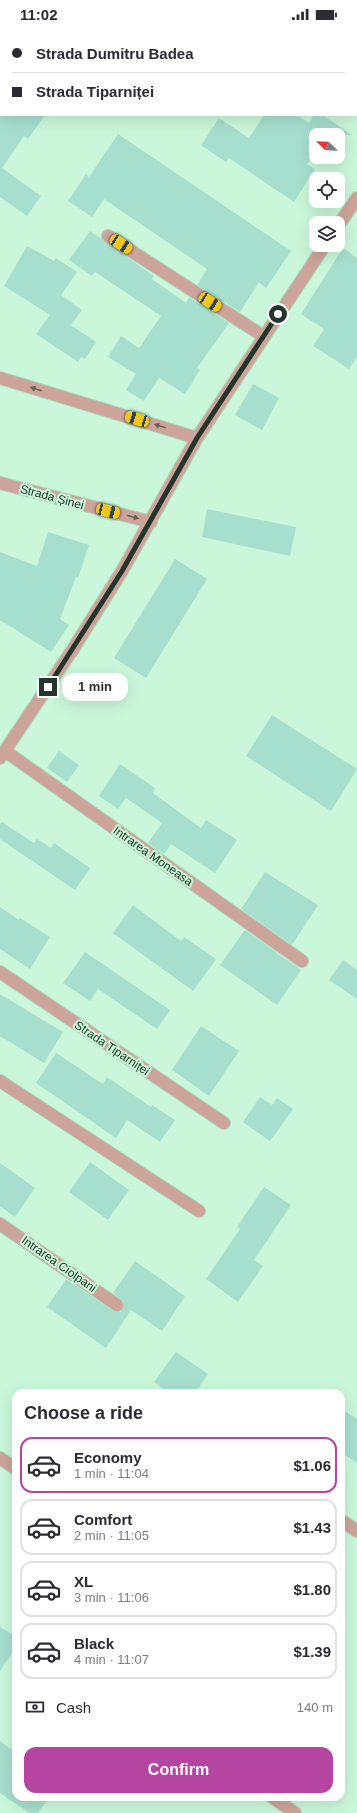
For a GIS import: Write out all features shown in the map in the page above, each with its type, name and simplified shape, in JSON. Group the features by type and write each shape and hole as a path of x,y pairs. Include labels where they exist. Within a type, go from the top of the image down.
{"street":[{"path":"345,216 357,198"},
{"path":"108,236 263,336"},
{"path":"2,754 77,642 150,522 197,438 263,336 320,252"},
{"path":"0,378 197,438"},
{"name":"Strada Șinei","path":"0,483 150,522"},
{"name":"Intrarea Moneasa","path":"2,754 302,961"},
{"name":"Strada Tiparniței","path":"0,972 224,1123"},
{"path":"0,1081 199,1211"},
{"name":"Intrarea Ciolpani","path":"0,1224 117,1305"},
{"path":"0,1458 12,1466"},
{"path":"345,1523 357,1532"},
{"path":"278,1801 295,1813"}],"building":[{"path":"0,116 44,116 28,139 24,136 2,168 41,196 27,216 0,197"},
{"path":"263,116 298,116 309,123 313,116 324,116 342,128 309,128 309,161 307,164 315,169 313,172 309,172 309,178 294,202 229,158 226,162 201,145 219,118 249,138"},
{"path":"345,130 352,135 345,135"},
{"path":"118,134 291,251 266,288 259,282 240,312 197,285 207,269 104,199 92,217 68,201 86,174 89,177"},
{"path":"90,231 154,276 152,279 186,303 189,297 229,323 197,368 200,370 185,394 159,378 144,401 126,390 136,374 108,357 121,336 139,348 161,316 95,272 92,276 69,260"},
{"path":"27,246 54,261 56,258 77,272 61,295 82,310 71,325 96,342 85,359 81,357 78,362 36,334 50,315 4,286"},
{"path":"345,249 357,258 357,357 349,369 313,346 324,329 301,314 340,252 345,252"},
{"path":"253,384 279,398 262,430 235,415"},
{"path":"207,509 296,527 290,556 202,537"},
{"path":"48,532 89,545 78,578 76,577 60,619 69,625 51,652 0,620 0,552 37,566"},
{"path":"175,559 207,579 146,678 114,658"},
{"path":"272,715 357,769 331,811 246,756"},
{"path":"59,751 79,765 67,782 47,768"},
{"path":"120,764 155,788 153,793 201,828 206,820 237,840 215,873 171,844 164,854 148,843 162,823 126,798 118,809 99,796"},
{"path":"2,822 34,843 37,839 51,848 54,843 90,868 75,890 0,839 0,824"},
{"path":"265,872 318,905 292,945 241,909"},
{"path":"133,905 181,941 184,937 216,959 193,991 113,933"},
{"path":"0,907 19,920 20,918 50,937 30,969 0,949"},
{"path":"245,930 301,970 277,1005 220,965"},
{"path":"85,952 170,1010 157,1029 98,989 90,1001 63,983"},
{"path":"343,960 357,970 357,999 329,980"},
{"path":"0,994 63,1032 44,1063 0,1036"},
{"path":"201,1026 239,1051 209,1096 172,1070"},
{"path":"56,1053 103,1084 107,1077 151,1107 152,1105 175,1120 160,1142 127,1120 116,1138 36,1083"},
{"path":"260,1097 272,1105 277,1098 293,1109 270,1141 243,1122"},
{"path":"90,1162 129,1190 108,1220 69,1192"},
{"path":"0,1163 35,1188 15,1217 0,1206"},
{"path":"264,1187 291,1205 254,1260 263,1266 238,1302 206,1279 240,1229 237,1227"},
{"path":"135,1261 185,1296 162,1331 131,1310 106,1348 47,1307 66,1279 113,1311 121,1312 124,1302 113,1293"},
{"path":"176,1352 208,1374 198,1389 164,1389 154,1382"},
{"path":"345,1412 357,1419 357,1463 345,1455"},
{"path":"0,1627 12,1634 12,1653 0,1671"},
{"path":"0,1741 12,1750 12,1801 46,1801 38,1813 29,1813 0,1793"}],"route":[{"path":"48,687 122,571 197,438 278,314"}]}
